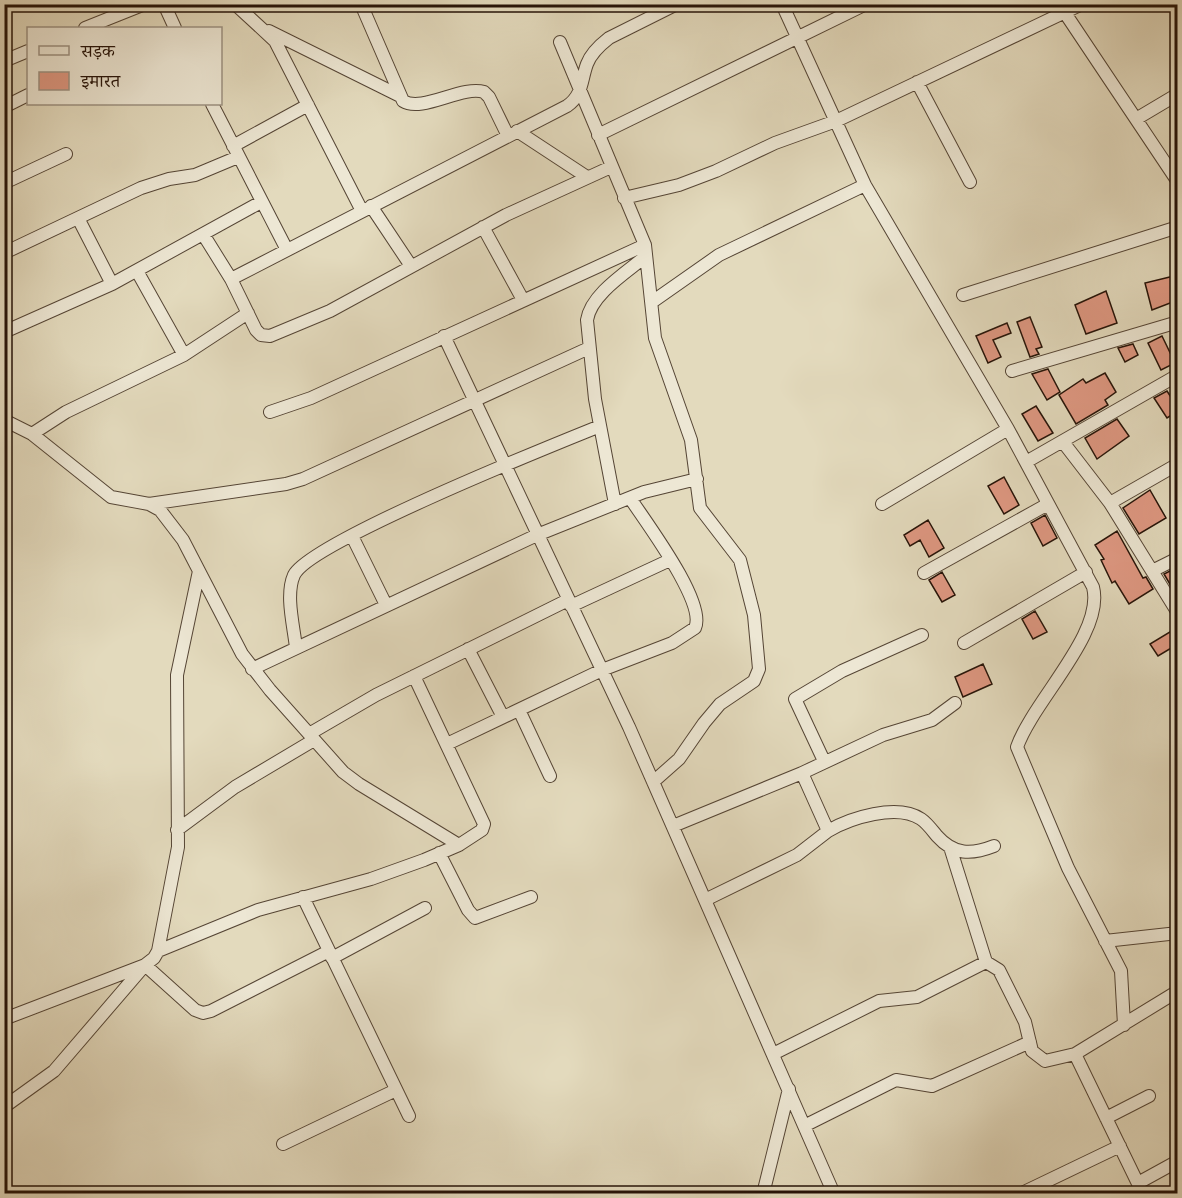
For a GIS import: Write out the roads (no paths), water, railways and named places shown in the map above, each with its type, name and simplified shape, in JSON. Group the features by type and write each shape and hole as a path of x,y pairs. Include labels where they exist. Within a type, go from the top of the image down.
{"street":[{"path":"88,27 145,4"},
{"path":"164,4 175,27"},
{"path":"236,4 275,41 366,209 411,266"},
{"path":"361,4 400,96"},
{"path":"231,279 567,106 580,91 587,64 600,45 609,38 677,4"},
{"path":"782,4 866,185 1008,429 1086,572 1095,594 1085,634 1030,717 1017,747 1068,867 1121,971 1124,1024"},
{"path":"598,135 866,4"},
{"path":"624,198 707,175 775,143 836,121 1061,8 1082,4"},
{"path":"1061,8 1178,182"},
{"path":"263,28 400,96 408,104 473,91 484,92 512,134 587,177"},
{"path":"561,42 645,251 655,338 691,440 700,508 737,553 754,615 759,669 754,681 720,705 704,723 680,759 653,782"},
{"path":"4,61 27,51"},
{"path":"917,82 970,182"},
{"path":"1136,119 1178,94"},
{"path":"4,107 27,96"},
{"path":"212,105 287,250"},
{"path":"4,253 141,188 169,179 195,175 236,152 308,105"},
{"path":"4,183 66,154"},
{"path":"203,234 231,279 261,335 280,333 330,310 483,227 610,166"},
{"path":"652,302 719,255 866,185"},
{"path":"4,332 112,284 261,202"},
{"path":"78,218 112,284"},
{"path":"483,227 523,300"},
{"path":"963,295 1178,228"},
{"path":"270,412 311,398 523,300 645,251"},
{"path":"615,504 600,426 589,348 588,312 603,293 645,251"},
{"path":"137,271 184,355"},
{"path":"32,434 66,412 184,355 248,313"},
{"path":"1012,371 1178,322"},
{"path":"444,336 673,826 806,1125 833,1193"},
{"path":"149,504 286,484 303,479 589,348"},
{"path":"1026,462 1178,375"},
{"path":"4,420 32,434 111,497 149,504 160,510 174,527 252,669 312,737 359,784 459,845"},
{"path":"296,648 291,589 294,576 302,565 352,536 503,465 600,426"},
{"path":"882,504 1008,429"},
{"path":"1063,442 1110,502 1178,613"},
{"path":"1110,502 1178,464"},
{"path":"252,669 537,535 630,498 697,479"},
{"path":"447,744 602,670 672,643 695,628 698,622 695,608 670,560 630,498"},
{"path":"924,573 1048,504"},
{"path":"352,536 386,605"},
{"path":"1152,571 1178,558"},
{"path":"177,830 235,787 312,737 414,676 468,649 670,560"},
{"path":"4,1107 54,1071 158,951 176,858 177,675 199,571"},
{"path":"964,643 1086,572"},
{"path":"824,760 795,699 842,671 922,635"},
{"path":"468,649 503,717"},
{"path":"158,951 258,910 371,879 459,845 476,836 484,824 414,676"},
{"path":"673,826 802,773 824,760 883,735 932,720 955,704"},
{"path":"519,710 550,776"},
{"path":"802,773 828,831"},
{"path":"705,900 797,855 828,831 859,816 909,814 922,819 958,852 975,853 994,846"},
{"path":"950,847 986,962 999,970 1025,1022 1032,1051 1045,1061 1075,1054 1178,991"},
{"path":"439,853 468,910 475,918 531,897"},
{"path":"303,897 409,1116"},
{"path":"145,965 195,1010 203,1013 425,908"},
{"path":"1105,941 1178,933"},
{"path":"773,1054 879,1000 917,997 986,962"},
{"path":"4,1019 145,965"},
{"path":"806,1125 896,1080 932,1086 1030,1042"},
{"path":"1075,1054 1141,1188 1178,1161"},
{"path":"283,1144 396,1089"},
{"path":"763,1194 789,1089"},
{"path":"1106,1118 1149,1096"},
{"path":"1020,1194 1120,1146"}]}
